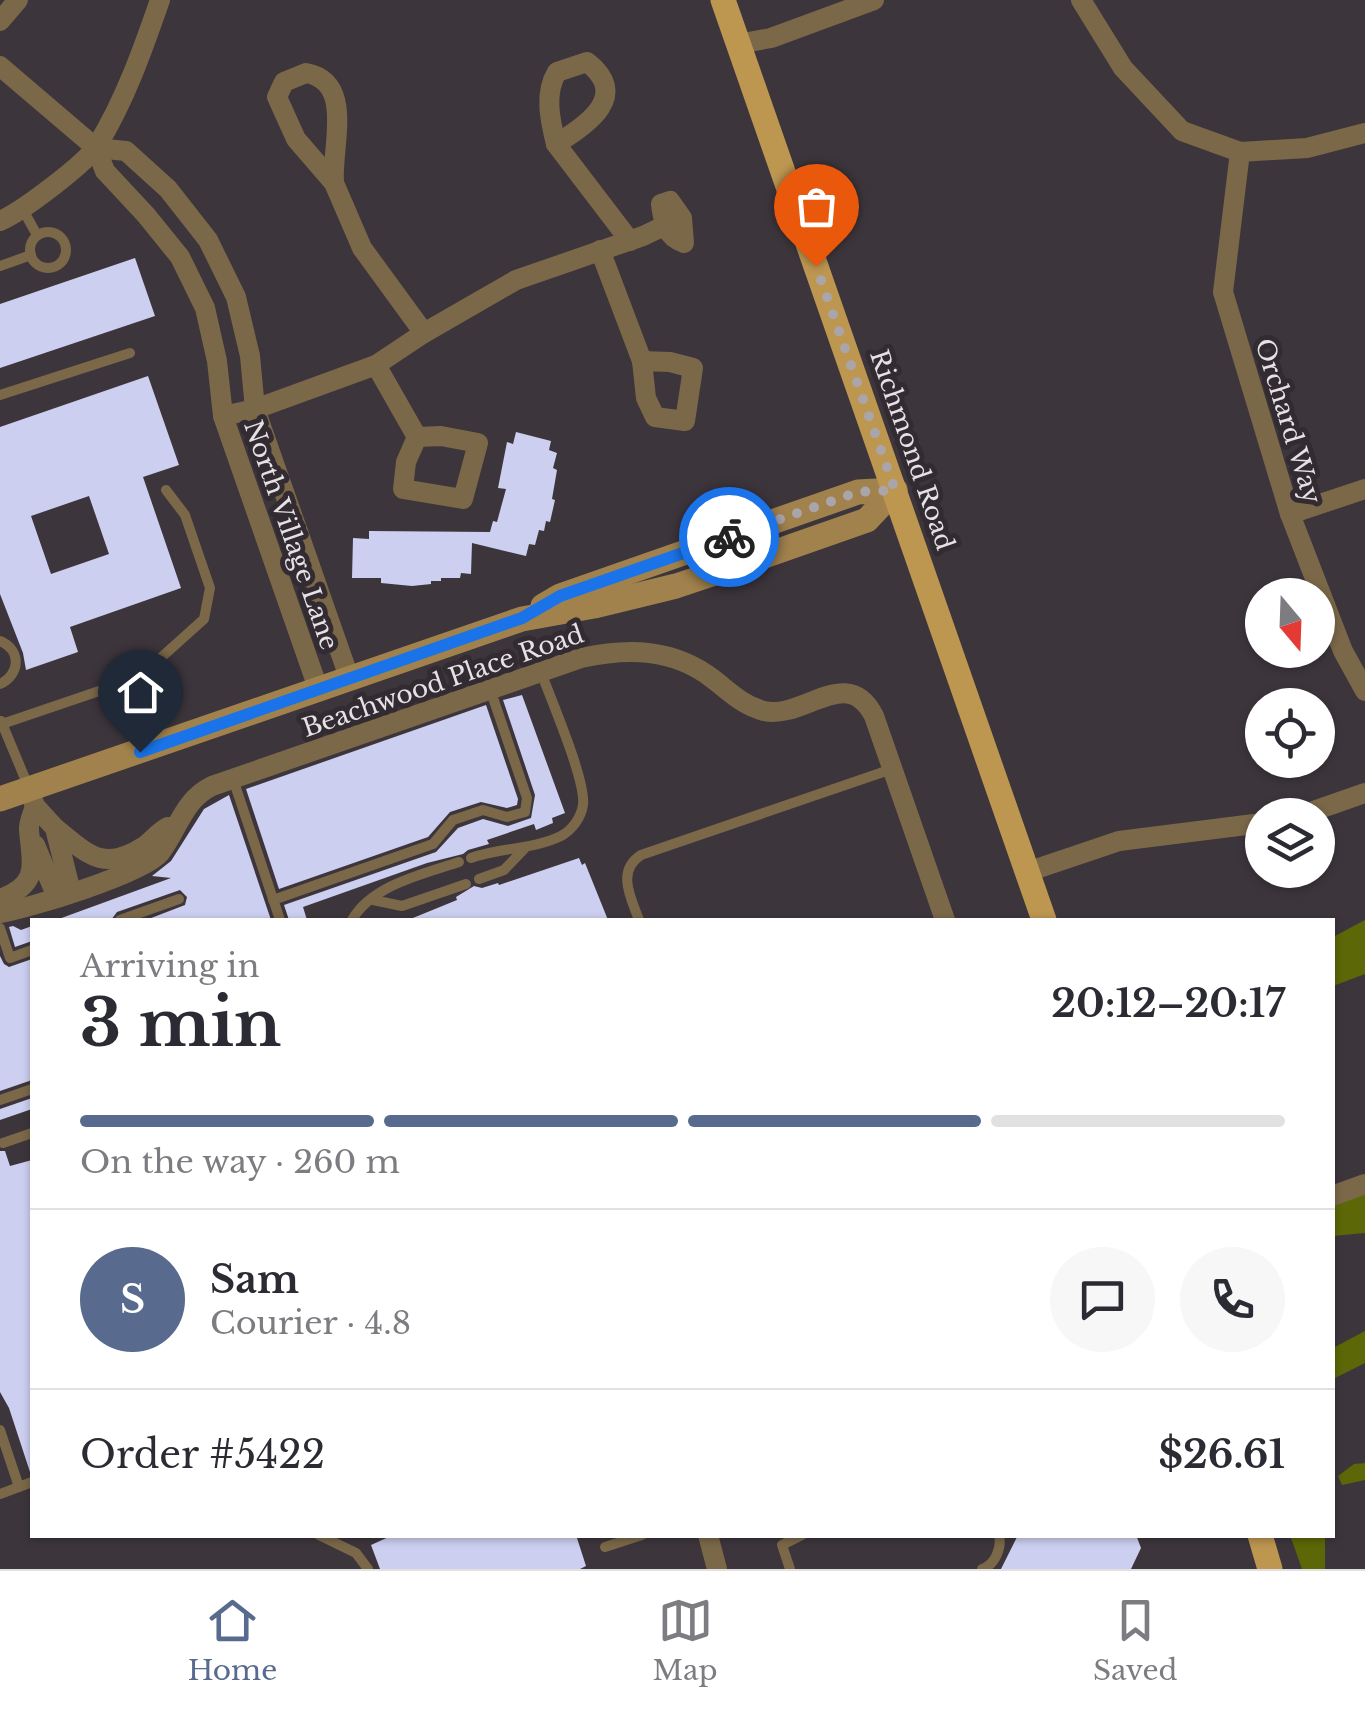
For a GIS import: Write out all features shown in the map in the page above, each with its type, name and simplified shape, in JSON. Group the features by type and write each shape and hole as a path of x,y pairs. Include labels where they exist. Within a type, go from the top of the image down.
{"main road":[{"name":"Richmond Road","path":"723,0 1043,918"},
{"path":"1260,1538 1270,1569"}],"street":[{"path":"0,21 18,0"},
{"path":"0,221 96,148 141,56 160,0"},
{"path":"738,44 771,38 874,0"},
{"path":"1081,0 1123,68 1182,131 1240,152 1307,148 1365,133"},
{"path":"0,66 96,148"},
{"path":"334,183 332,160 338,128 333,91 321,76 306,73 284,82 276,97 296,138 334,183 362,248 424,332"},
{"path":"556,144 630,241"},
{"name":"North Village Lane","path":"319,690 223,416 218,362 205,308 180,257 104,171 96,148 126,151 168,190 208,240 236,297 250,356 256,408 350,680"},
{"name":"Orchard Way","path":"1240,152 1224,292 1290,514 1343,652 1365,692"},
{"path":"223,416 376,366 424,332 516,280 664,226"},
{"path":"600,250 642,361"},
{"path":"376,366 418,437"},
{"path":"1290,514 1365,489"},
{"path":"0,799 32,798 522,618 627,598 718,572 867,520 895,490"},
{"name":"Beachwood Place Road","path":"0,913 154,860 200,792 232,778 541,672 600,654 644,651 691,664 740,702 763,710 779,712 834,694 852,694 870,708 944,918"},
{"path":"1335,803 1365,793"},
{"path":"32,798 56,828 91,856 113,860 138,850 162,829 175,825"},
{"path":"0,899 28,882 33,862 32,798"},
{"path":"1027,872 1119,841 1245,825"},
{"path":"56,828 64,894"},
{"path":"30,833 64,894"},
{"path":"64,894 80,862 74,842"},
{"path":"1335,1195 1365,1184"},
{"path":"709,1538 718,1569"}],"lane":[{"path":"22,208 37,236"},
{"path":"50,232 61,238 66,251 64,260 57,266 38,266 30,250 37,236 50,232"},
{"path":"0,266 31,255"},
{"path":"0,395 130,353"},
{"path":"32,798 1,721 108,688 145,672 204,619 210,588 185,516 166,490"},
{"path":"0,641 9,645 16,668 10,680 0,684"},
{"path":"354,918 361,908 398,883 507,847 525,848 567,832 582,809 581,787 541,672"},
{"path":"274,900 434,844 453,820 483,810 508,817 525,812 528,798 490,689"},
{"path":"637,918 626,881 629,866 641,856 892,768"},
{"path":"232,778 279,918"},
{"path":"479,879 504,870 525,848"},
{"path":"373,900 402,906 466,884"},
{"path":"126,918 179,900"},
{"path":"0,928 10,958 30,951"},
{"path":"0,1100 30,1090"},
{"path":"3,1144 30,1134"},
{"path":"0,1430 19,1487"},
{"path":"0,1494 30,1483"},
{"path":"325,1538 356,1553 368,1569"},
{"path":"604,1547 632,1538"},
{"path":"790,1569 782,1545 796,1538"},
{"path":"982,1569 994,1561 1000,1538"}],"green space":[{"path":"1365,920 1365,974 1335,985 1335,936"},
{"path":"1365,1193 1365,1233 1335,1236 1335,1204"},
{"path":"1365,1331 1365,1363 1335,1378 1335,1347"},
{"path":"1365,1463 1365,1480 1342,1485 1338,1476 1354,1464"},
{"path":"1291,1538 1325,1538 1325,1569 1302,1569"}],"building":[{"path":"135,258 155,316 0,368 0,304"},
{"path":"148,376 179,465 143,477 181,588 70,627 78,652 26,670 0,594 0,427","holes":["89,496 109,554 51,574 31,516"]},
{"path":"516,432 551,441 549,450 557,453 550,522 546,521 544,531 539,530 535,545 529,544 526,556 472,543 471,574 461,573 460,578 441,578 431,584 412,586 381,583 381,578 352,578 353,538 369,539 369,531 490,532 493,521 497,522 506,489 498,488 507,442 513,444"},
{"path":"522,695 565,813 536,830 534,824 487,840 489,844 463,854 303,907 306,918 288,918 284,905 436,852 458,828 483,819 508,826 531,818 535,795 503,700"},
{"path":"486,705 517,805 507,808 481,802 450,812 428,837 279,889 246,789"},
{"path":"229,795 270,918 151,918 185,905 187,897 180,890 117,912 112,918 61,918 171,878 152,876 171,861 204,809"},
{"path":"579,858 582,865 585,863 607,918 413,918 457,900 474,886 499,885"},
{"path":"9,927 21,930 30,927 30,942 15,947"},
{"path":"0,956 9,967 30,960 30,1081 0,1091"},
{"path":"30,1099 30,1110 0,1120 0,1109"},
{"path":"0,1151 5,1151 10,1166 30,1161 30,1472 0,1392"},
{"path":"386,1538 577,1538 586,1566 380,1569 371,1545"},
{"path":"1016,1538 1137,1538 1141,1548 1131,1569 1001,1569"}],"way so far":[{"path":"729,537 858,492 895,490 816,266"}],"route":[{"path":"140,752 522,618 560,596 729,537"}]}
